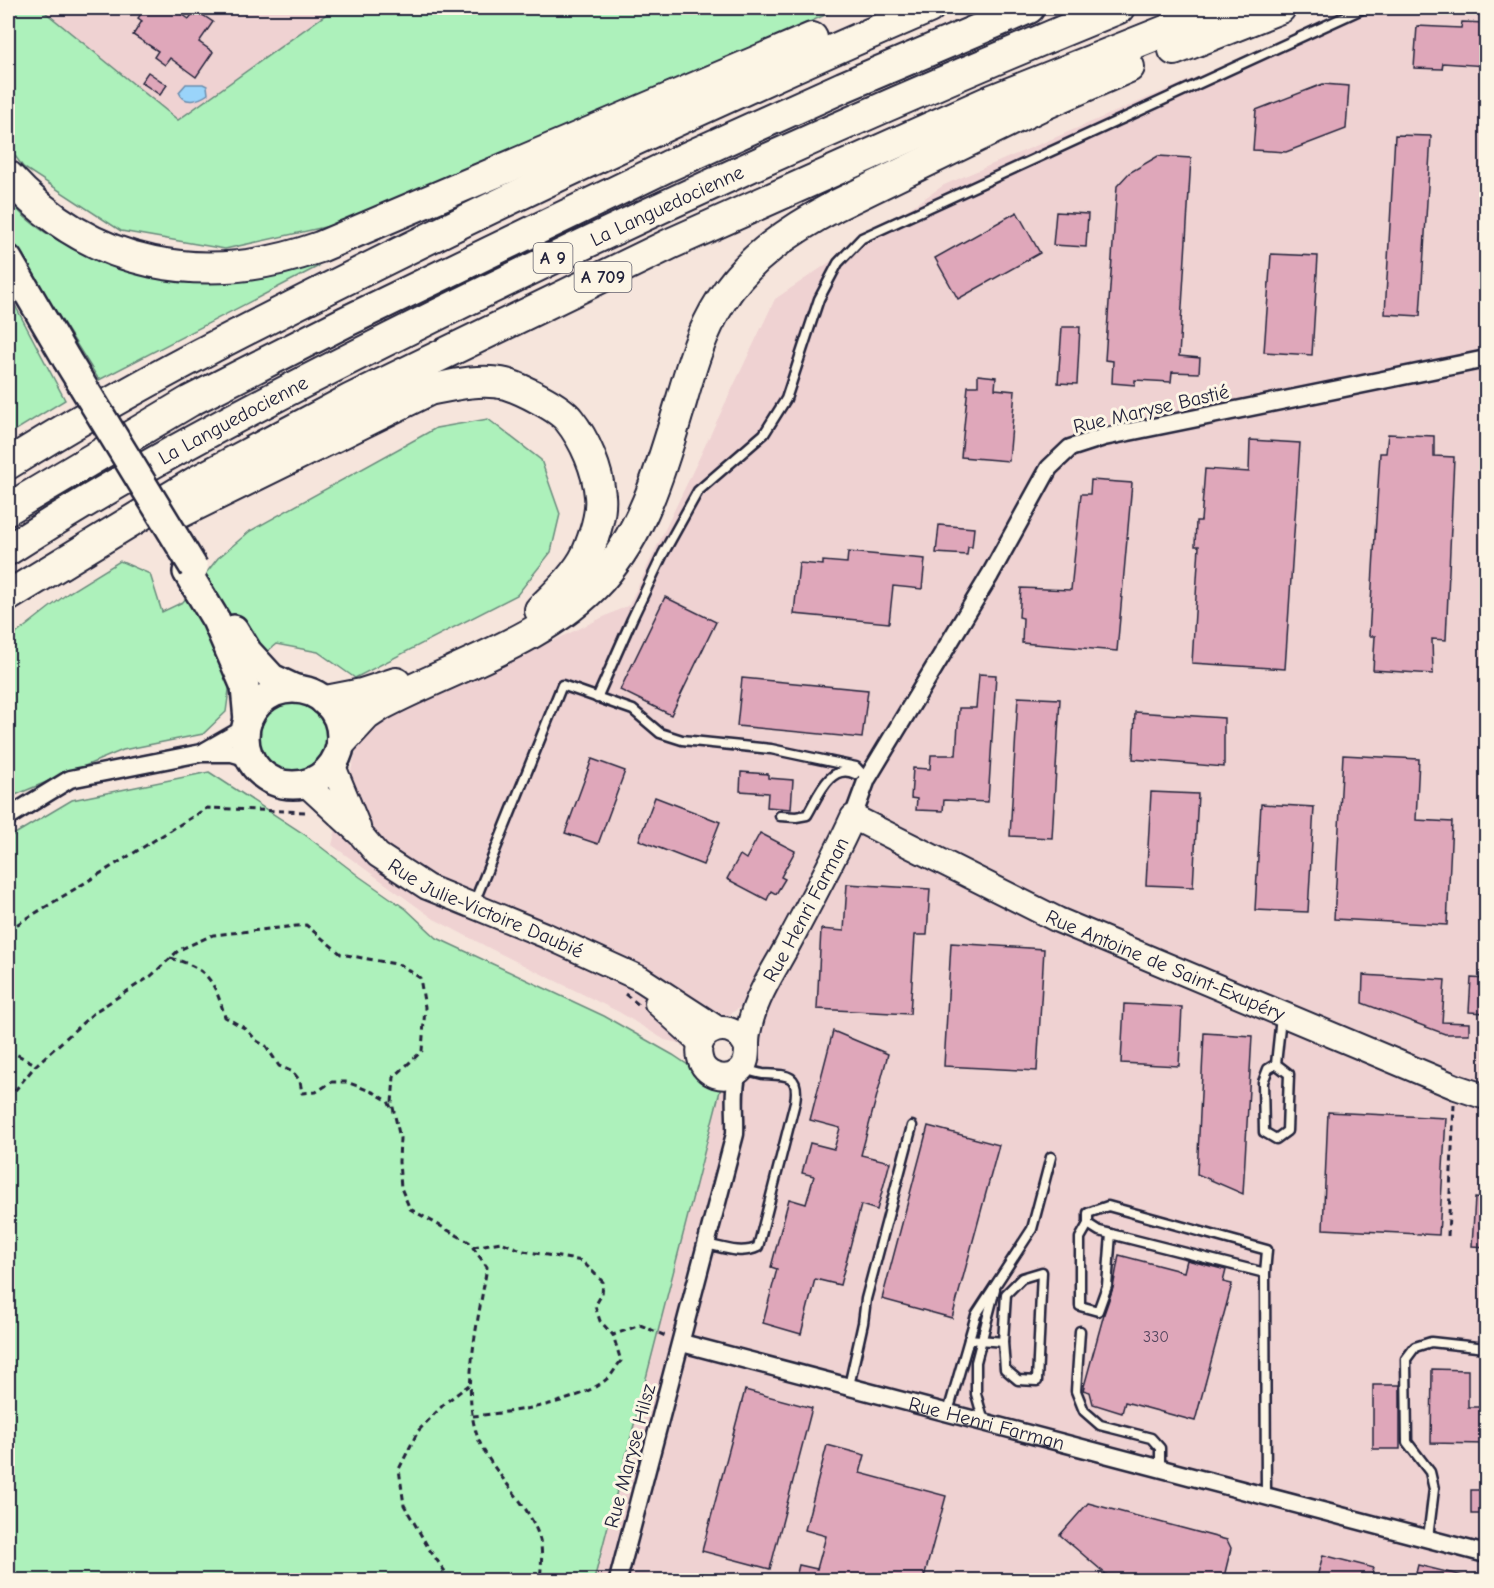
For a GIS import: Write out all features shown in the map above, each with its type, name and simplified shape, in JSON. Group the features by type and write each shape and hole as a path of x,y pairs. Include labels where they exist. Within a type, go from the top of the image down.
{"highway":[{"path":"8,176 37,206 62,224 95,242 128,255 163,264 196,268 268,263 320,247 710,80 887,8"},
{"path":"8,464 183,363 366,269 682,117 929,8"},
{"name":"La Languedocienne","path":"8,509 190,401 345,322 668,166 843,87 1029,8"},
{"name":"La Languedocienne","path":"8,550 196,437 540,264 862,116 1119,8"},
{"name":"A 709","path":"8,596 208,475 351,399 662,249 992,100 1223,8"},
{"path":"338,753 366,716 381,705 526,636 575,603 600,579 624,547 646,508 662,465 693,361 711,318 731,287 771,245 835,206 1038,107 1111,75 1281,8"},
{"path":"8,596 429,390 467,382 504,384 537,397 568,418 593,466 600,497 598,519 586,555 567,582 540,610 486,640 378,689 326,701"}],"main road":[{"path":"8,259 63,363"},
{"path":"8,278 190,570 248,652 272,678 293,688 311,692 326,701 335,711 340,723 338,753 321,777 306,784 289,786 273,781 259,772 249,758 245,746 247,724 245,687 216,620 190,570"},
{"path":"247,724 255,707 266,697 293,688"}],"street":[{"name":"Rue Maryse Bastié","path":"853,817 867,779 990,575 1049,468 1070,448 1104,437 1486,359"},
{"path":"201,753 247,724"},
{"path":"8,817 70,779 201,753 232,753 249,758"},
{"name":"Rue Julie-Victoire Daubié","path":"338,753 362,835"},
{"name":"Rue Julie-Victoire Daubié","path":"306,784 362,835 378,855 427,887 473,906 618,978 641,979 730,1053"},
{"name":"Rue Henri Farman","path":"853,817 835,858 757,1002 747,1035 730,1053 727,1113 730,1149 682,1343 1486,1554"},
{"name":"Rue Antoine de Saint-Exupéry","path":"853,817 1058,920 1456,1087 1486,1097"},
{"name":"Rue Maryse Hilsz","path":"618,1581 682,1343"}],"lane":[{"path":"597,698 663,554 698,491 764,434 786,399 819,299 838,263 862,238 1364,8"},
{"path":"473,906 562,685 633,711 660,733 682,740 771,750 847,765 856,767 867,779"},
{"path":"780,816 807,815 828,779 839,772 851,771 867,779"},
{"path":"1276,1064 1281,1014"},
{"path":"706,1244 740,1251 750,1251 758,1247 797,1089 795,1082 788,1076 769,1073 730,1053"},
{"path":"730,1053 769,1073"},
{"path":"1276,1064 1288,1074 1287,1131 1276,1139 1264,1132 1263,1082 1268,1069 1276,1064"},
{"path":"849,1386 866,1299 912,1126"},
{"path":"948,1412 976,1315 1032,1228 1051,1156"},
{"path":"1111,1234 1107,1286 1098,1311 1080,1305 1080,1238 1088,1224 1088,1213 1108,1206 1267,1250 1265,1273 1266,1495"},
{"path":"1088,1224 1099,1231 1265,1273"},
{"path":"1042,1272 1037,1381 1018,1380 1005,1369 1003,1342 1006,1294 1022,1278 1042,1272"},
{"path":"984,1422 976,1394 976,1362 997,1280"},
{"path":"1080,1331 1076,1391 1084,1411 1100,1425 1151,1438 1160,1448 1160,1468"},
{"path":"969,1339 1003,1342"},
{"path":"1428,1538 1434,1489 1430,1472 1407,1442 1406,1359 1415,1347 1431,1342 1486,1348"}],"path":[{"path":"8,930 207,808 338,813"},
{"path":"8,1099 36,1065 96,1011 151,976 179,950 213,935 306,924 341,954 401,965 420,978 425,1007 422,1051 394,1077 392,1103 394,1116"},
{"path":"170,958 189,963 210,978 219,996 225,1017 246,1029 257,1041 266,1046 279,1066 293,1072 300,1081 302,1093 316,1092 332,1082 346,1082 375,1093 388,1101 400,1137 401,1188 410,1209 470,1242 487,1267 469,1385 473,1416 482,1446 527,1512 540,1540 540,1581"},
{"path":"618,978 644,1010"},
{"path":"8,1050 36,1065"},
{"path":"1448,1236 1454,1099"},
{"path":"473,1247 501,1242 524,1251 582,1261 603,1282 602,1294 595,1306 600,1321 613,1335 621,1361 610,1376 586,1392 549,1404 473,1416"},
{"path":"613,1335 640,1325 682,1343"},
{"path":"451,1581 429,1549 404,1505 399,1469 418,1431 445,1402 469,1385"}],"shaded area":[{"path":"40,8 335,8 178,120"},
{"path":"1358,8 1486,8 1486,1091 1146,950 844,808 743,1005 688,1045 665,1040 619,1012 434,919 332,845 357,747 375,725 629,605 775,299 944,185"},
{"path":"871,833 1486,1106 1486,1580 594,1580 721,1087 744,1090 762,1013 857,836"}],"green space":[{"path":"8,8 40,8 178,120 335,8 840,8 517,157 370,217 225,249 121,231 23,167 8,146"},
{"path":"8,198 26,218 60,241 102,261 146,275 167,279 219,279 319,266 99,380 8,235"},
{"path":"8,292 65,400 8,435"},
{"path":"488,419 541,460 560,514 551,552 517,595 355,678 318,652 276,644 230,683 226,712 203,734 123,750 8,798 8,640 68,593 120,561 150,574 162,612 183,602 218,558 250,531 436,428"},
{"path":"285,702 299,702 318,712 328,731 328,745 318,764 299,774 285,774 266,764 256,745 256,731 266,712"},
{"path":"209,772 304,834 406,909 437,938 604,1016 673,1055 721,1087 594,1580 8,1580 8,838 72,800"}],"water":[{"path":"186,84 203,84 207,86 208,94 196,100 184,99 179,92"}],"building":[{"path":"145,8 173,8 189,19 195,10 213,22 199,42 213,52 196,77 170,58 165,65 154,57 158,51 133,35 142,21 138,18"},
{"path":"1462,22 1486,23 1486,66 1443,63 1442,69 1414,68 1417,26 1461,28"},
{"path":"148,72 167,85 160,95 141,82"},
{"path":"1323,84 1349,86 1346,129 1286,152 1253,150 1256,110"},
{"path":"1395,135 1431,136 1420,316 1385,314"},
{"path":"1158,156 1191,158 1179,356 1200,358 1199,373 1172,372 1171,382 1135,380 1135,385 1112,383 1113,361 1105,360 1117,186 1129,173"},
{"path":"1017,212 1040,253 958,299 935,258"},
{"path":"1056,212 1088,214 1086,247 1053,245"},
{"path":"1271,254 1318,256 1312,355 1264,352"},
{"path":"1062,327 1080,327 1077,384 1058,383"},
{"path":"978,375 996,377 995,389 1015,391 1009,461 961,457 968,386 978,386"},
{"path":"1388,434 1434,436 1434,456 1454,457 1446,640 1432,639 1433,674 1373,670 1375,636 1369,636 1380,453 1386,453"},
{"path":"1250,440 1300,443 1285,669 1192,663 1199,546 1195,546 1196,521 1201,521 1205,469 1249,472"},
{"path":"1091,480 1132,483 1117,651 1022,643 1023,618 1019,617 1021,588 1071,590 1081,494 1090,494"},
{"path":"939,525 974,528 972,547 968,547 967,555 936,553"},
{"path":"848,552 925,559 922,589 893,586 889,623 794,614 799,563 823,565 823,561 847,563"},
{"path":"665,597 716,622 671,715 620,690"},
{"path":"979,674 996,675 988,802 944,800 943,811 916,810 917,799 911,798 913,768 930,769 931,755 956,755 959,708 976,708"},
{"path":"742,678 868,690 862,738 737,726"},
{"path":"1018,697 1060,699 1052,838 1010,836"},
{"path":"1135,712 1224,718 1224,767 1133,759"},
{"path":"1343,755 1419,759 1416,820 1452,822 1447,925 1334,919"},
{"path":"592,759 625,771 598,844 565,833"},
{"path":"741,772 768,774 768,778 793,780 791,809 767,807 768,793 740,791"},
{"path":"1151,792 1198,794 1193,887 1146,885"},
{"path":"655,797 720,822 703,865 639,840"},
{"path":"1261,804 1314,807 1308,912 1255,910"},
{"path":"760,833 795,851 781,877 785,879 776,894 771,891 767,900 727,879 740,855 746,859"},
{"path":"847,884 930,889 927,935 915,935 910,1014 817,1009 821,929 844,931"},
{"path":"951,943 1044,949 1037,1071 944,1066"},
{"path":"1363,975 1445,980 1442,1022 1469,1023 1469,1034 1445,1034 1362,1003"},
{"path":"1471,978 1486,979 1486,1013 1469,1012"},
{"path":"1124,1004 1182,1007 1179,1066 1121,1063"},
{"path":"833,1031 888,1054 861,1155 890,1162 877,1210 861,1205 840,1285 815,1279 801,1334 763,1323 777,1269 771,1267 789,1199 806,1204 814,1176 802,1173 810,1143 834,1149 840,1128 810,1120"},
{"path":"1204,1033 1252,1036 1243,1194 1197,1174"},
{"path":"1328,1112 1446,1118 1439,1235 1323,1229"},
{"path":"928,1126 999,1145 952,1318 882,1299"},
{"path":"1475,1198 1486,1199 1486,1247 1472,1246"},
{"path":"1119,1255 1184,1272 1187,1260 1226,1270 1223,1282 1232,1284 1195,1421 1125,1402 1122,1413 1093,1404 1090,1392 1083,1390 1113,1288"},
{"path":"1432,1369 1468,1370 1468,1407 1486,1407 1486,1444 1431,1443"},
{"path":"1373,1385 1400,1385 1400,1449 1373,1449"},
{"path":"745,1390 812,1408 770,1569 702,1551"},
{"path":"827,1445 865,1455 860,1473 946,1496 923,1581 795,1581 799,1565 817,1569 826,1536 805,1530"},
{"path":"1471,1490 1486,1490 1486,1514 1471,1514"},
{"path":"1088,1503 1227,1540 1231,1548 1223,1581 1114,1581 1060,1535"},
{"path":"1323,1555 1374,1568 1370,1581 1316,1581"},
{"path":"1418,1565 1463,1576 1463,1581 1414,1581"}]}
